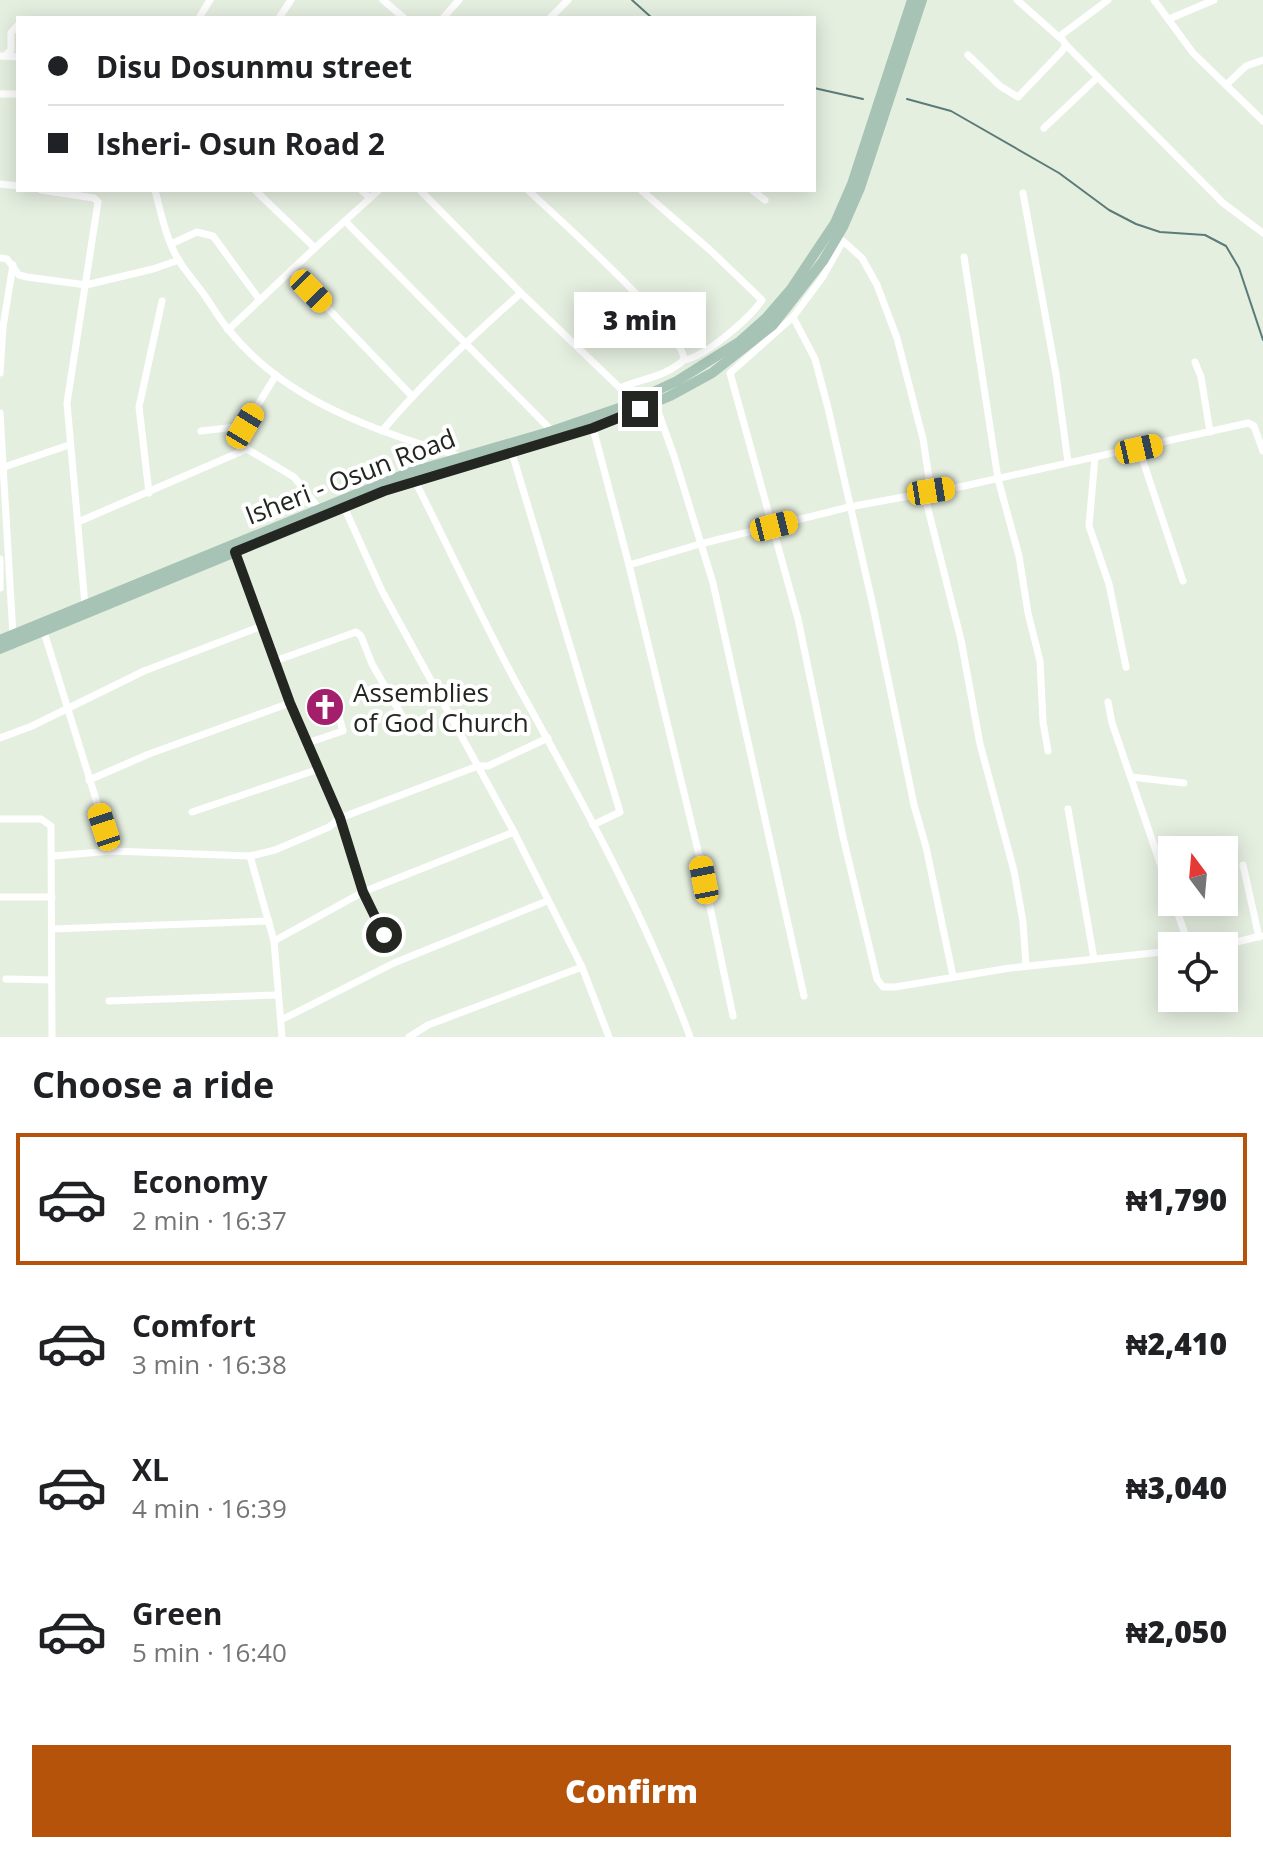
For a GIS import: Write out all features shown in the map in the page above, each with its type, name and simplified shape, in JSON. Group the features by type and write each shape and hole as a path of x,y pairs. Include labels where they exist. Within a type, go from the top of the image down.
{"main road":[{"path":"721,360 766,318 799,278 835,223 852,184 912,0"},
{"path":"0,649 419,476 461,461 512,453 593,428 655,403 773,325 799,295 843,227 860,188 922,0"},
{"name":"Isheri - Osun Road","path":"461,461 630,403 721,360"},
{"name":"Isheri - Osun Road","path":"0,640 319,509 419,476"}],"street":[{"path":"280,16 291,0"},
{"path":"383,0 402,16"},
{"path":"445,16 459,0"},
{"path":"552,16 568,0"},
{"path":"1017,0 1060,38 1223,203 1263,233"},
{"path":"1060,38 1108,0"},
{"path":"1154,0 1193,53 1263,121"},
{"path":"1169,19 1214,0"},
{"path":"285,10 291,16"},
{"path":"3,55 11,50 11,33 16,27"},
{"path":"968,55 1000,86 1018,97 1051,65 1066,45"},
{"path":"1226,85 1246,66 1263,60"},
{"path":"1044,128 1098,77"},
{"path":"54,192 94,198 98,202 67,403 85,605"},
{"path":"156,192 179,260 228,330 276,375 328,407 461,461"},
{"path":"257,192 315,248"},
{"path":"363,192 370,198"},
{"path":"228,330 377,192"},
{"path":"422,192 620,388 630,403"},
{"path":"530,192 662,322 682,347 684,360"},
{"path":"620,388 661,375 684,360 696,357 741,322 762,300 643,192"},
{"path":"755,192 765,200"},
{"path":"1023,193 1056,374 1068,462"},
{"path":"345,221 552,431"},
{"path":"171,244 197,232 213,236 259,299"},
{"path":"1026,966 1023,922 1014,871 980,744 961,640 928,492 923,439 897,338 877,285 862,258 843,241 822,278 793,317 730,373 798,619 843,837 877,979 883,987 895,987 1026,966 1158,952"},
{"path":"964,257 998,479 1019,556 1040,661 1043,722 1048,751"},
{"path":"0,258 7,259 19,275 86,285 179,260"},
{"path":"0,373 2,327 13,265"},
{"path":"291,270 411,395"},
{"path":"382,431 411,395 521,293"},
{"path":"149,493 139,407 162,301"},
{"path":"793,317 815,359 873,606 887,683 953,976"},
{"path":"1195,362 1201,377 1210,432"},
{"path":"276,375 245,426 242,440 247,449 294,477 319,509"},
{"path":"655,403 713,583 804,996"},
{"path":"0,413 13,636"},
{"path":"629,565 849,507 998,479 1252,423 1263,451"},
{"path":"201,431 245,426"},
{"path":"593,428 700,859 733,1016"},
{"path":"419,444 419,476 518,686 631,897 672,986 690,1037"},
{"path":"4,467 69,445"},
{"path":"78,522 247,449"},
{"path":"1139,449 1183,581"},
{"path":"512,453 619,808 618,814 593,825"},
{"path":"1095,457 1089,526 1109,584 1126,667"},
{"path":"344,507 382,591 514,832 582,967 609,1037"},
{"path":"235,552 290,703 340,818 363,892 384,935"},
{"path":"0,559 0,588"},
{"path":"0,738 32,726 144,671 262,626"},
{"path":"44,632 112,851"},
{"path":"275,661 356,632 361,636 372,664 405,721"},
{"path":"1108,702 1112,723 1158,856"},
{"path":"89,780 149,754 290,703"},
{"path":"307,743 343,731 336,705"},
{"path":"53,856 112,851 250,856 275,850 329,827 340,818 478,766 488,766 548,738"},
{"path":"192,812 319,769"},
{"path":"1131,777 1184,783"},
{"path":"1068,809 1094,959"},
{"path":"0,819 46,821 51,826 52,1037"},
{"path":"274,941 363,892 514,832"},
{"path":"250,856 274,941 282,1037"},
{"path":"1238,942 1261,936 1243,865"},
{"path":"0,897 52,897"},
{"path":"281,1020 394,963 547,901"},
{"path":"52,929 269,921"},
{"path":"409,1037 428,1025 582,967"},
{"path":"6,979 51,980"},
{"path":"109,1001 278,995"}],"waterway":[{"path":"632,0 650,16"},
{"path":"816,88 863,99"},
{"path":"907,99 951,111 1059,173 1109,210 1136,224 1160,232 1205,235 1226,246 1239,268 1263,340"}],"place":[{"name":"Assemblies of God Church","path":"325,707"}],"route":[{"path":"384,935 363,892 340,818 290,703 235,552 384,491 593,428 640,409"}]}
